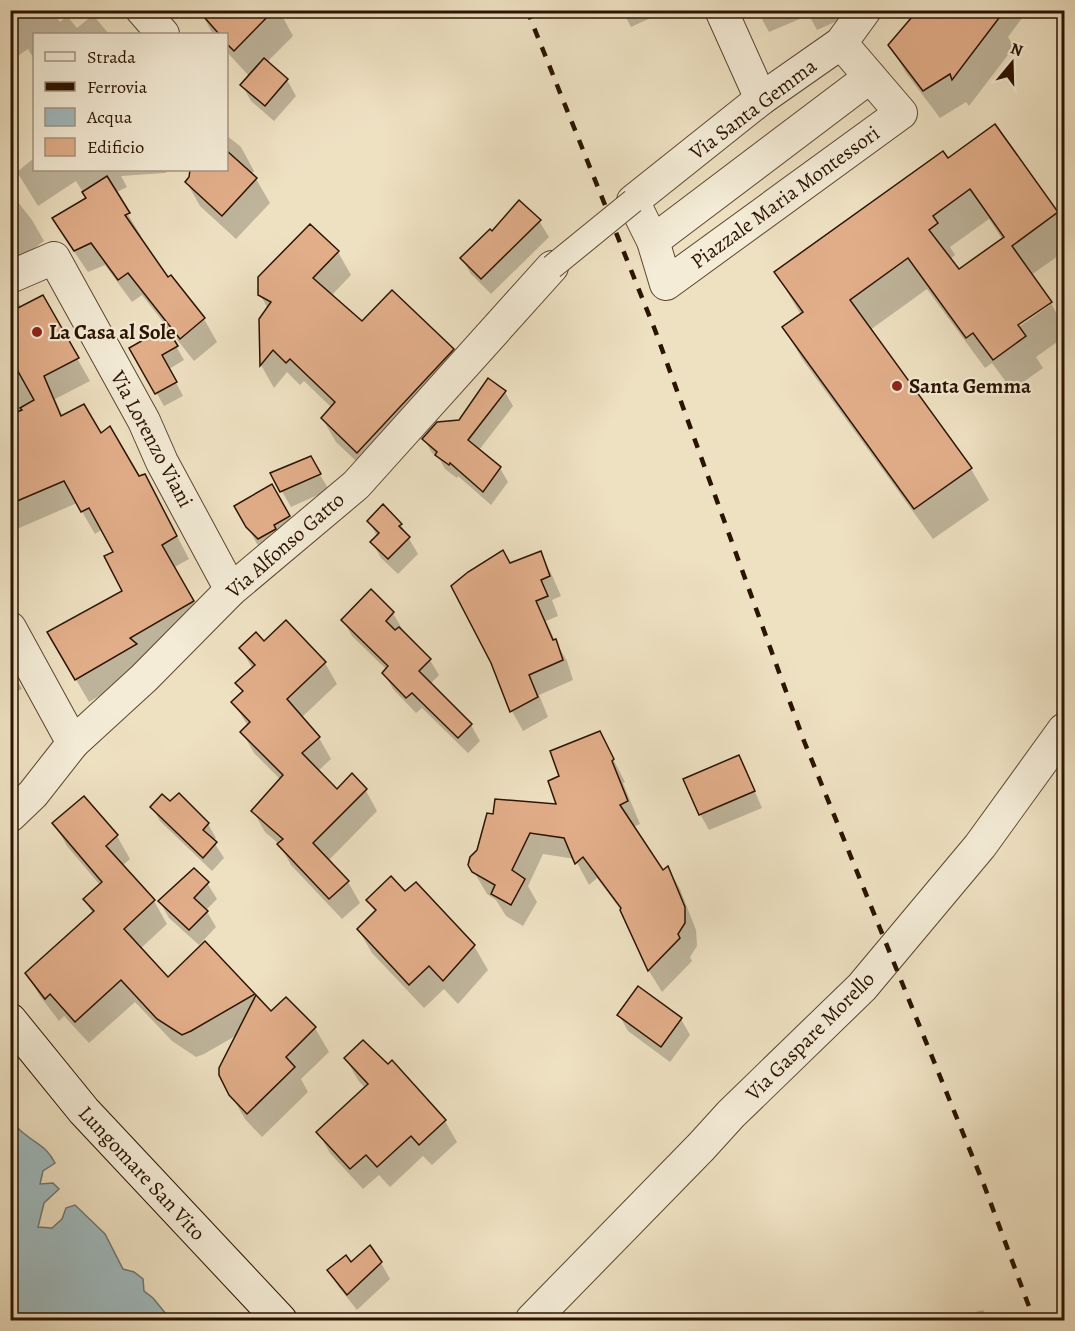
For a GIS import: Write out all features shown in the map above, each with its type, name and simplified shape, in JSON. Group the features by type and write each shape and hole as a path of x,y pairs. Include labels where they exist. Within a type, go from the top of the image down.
{"street":[{"path":"142,10 162,33"},
{"path":"721,10 761,99"},
{"name":"Via Santa Gemma","path":"633,201 761,99 842,43 865,10"},
{"name":"Piazzale Maria Montessori","path":"633,201 653,241 666,284 901,113 842,43"},
{"name":"Piazzale Maria Montessori","path":"653,241 870,77"},
{"path":"552,267 633,201"},
{"name":"Via Lorenzo Viani","path":"10,277 54,258 144,421 162,462 231,590"},
{"name":"Via Alfonso Gatto","path":"10,816 33,794 73,743 144,678 231,590 356,485 552,267"},
{"path":"10,628 73,743"},
{"name":"Via Gaspare Morello","path":"532,1320 731,1114 862,987 980,846 1065,730"},
{"name":"Lungomare San Vito","path":"10,1020 84,1111 280,1320"}],"water":[{"path":"10,1122 45,1150 55,1163 43,1171 40,1184 53,1183 59,1189 44,1203 38,1227 52,1228 62,1219 66,1208 75,1205 105,1234 123,1269 134,1272 143,1279 144,1291 153,1298 171,1320 11,1320"}],"building":[{"path":"198,10 274,10 234,51 228,45 228,33 218,33"},
{"path":"918,10 987,10 999,18 952,80 950,74 923,91 888,45"},
{"path":"264,58 288,79 265,106 240,85"},
{"path":"995,124 1058,212 1012,246 1052,302 1018,325 1026,336 993,360 973,333 966,338 908,258 850,300 972,468 914,509 782,327 803,312 774,272 943,151 948,158","holes":["970,189 1004,237 959,269 929,230 938,223 933,216"]},
{"path":"228,152 257,178 222,216 185,182 190,171 228,171"},
{"path":"107,176 130,213 125,215 168,277 171,275 205,318 180,339 128,273 118,280 91,243 74,251 52,218 86,198 82,192"},
{"path":"519,200 541,220 481,279 460,258 490,229 492,231"},
{"path":"310,224 339,251 313,278 362,321 392,290 454,349 357,453 321,418 335,402 290,359 286,363 273,350 260,366 259,319 271,302 258,295 258,277"},
{"path":"43,295 79,358 44,376 61,416 84,404 101,433 110,426 139,476 145,474 177,536 162,545 194,601 130,638 137,644 75,680 47,632 122,591 104,556 113,552 89,508 81,512 64,481 10,504 10,415 22,410 20,408 34,400 10,357 10,312"},
{"path":"166,327 178,346 162,355 177,382 155,394 129,348"},
{"path":"488,378 506,391 468,440 501,467 483,492 450,463 449,465 435,455 437,452 422,439 437,422 459,420"},
{"path":"311,456 321,474 280,492 270,473"},
{"path":"272,484 290,516 274,525 276,529 258,539 246,527 234,506"},
{"path":"383,504 402,524 399,526 410,537 388,559 370,542 379,533 367,521"},
{"path":"503,550 510,563 541,551 550,576 541,580 548,596 536,601 553,640 556,639 563,660 529,675 538,697 510,712 491,663 451,586 468,572"},
{"path":"371,589 394,612 386,621 395,630 399,627 431,659 419,671 472,724 458,738 412,693 406,698 382,673 388,666 341,620"},
{"path":"286,620 326,662 287,699 320,737 302,753 337,789 352,773 367,789 313,843 349,881 329,899 277,844 283,839 251,811 283,775 240,732 250,722 231,702 243,691 235,683 255,665 239,648 256,632 264,641"},
{"path":"600,731 614,759 612,761 628,801 620,805 663,870 668,866 685,907 685,923 678,934 680,938 648,971 621,908 583,857 575,864 564,838 530,833 512,870 525,879 511,905 491,894 495,885 472,872 468,865 470,857 477,850 487,813 493,814 495,799 556,804 548,781 559,776 550,751"},
{"path":"739,755 755,791 699,815 683,779"},
{"path":"179,793 209,823 203,830 217,842 203,858 150,807 162,794 170,801"},
{"path":"84,796 118,835 106,846 155,900 124,929 168,977 205,941 255,994 182,1035 157,1019 121,980 75,1022 50,994 45,999 25,973 94,911 83,899 102,882 52,823"},
{"path":"194,868 209,882 194,898 208,911 189,930 158,901"},
{"path":"391,876 405,891 416,882 475,945 443,981 429,966 409,985 357,929 376,910 366,900"},
{"path":"638,986 682,1018 661,1047 617,1015"},
{"path":"256,995 271,1011 286,997 316,1027 286,1057 295,1067 247,1114 229,1095 219,1075 219,1068"},
{"path":"363,1040 388,1064 392,1060 446,1120 419,1145 411,1136 377,1167 366,1155 350,1169 316,1132 368,1084 344,1058"},
{"path":"370,1245 382,1262 347,1295 327,1270 346,1255 351,1262"}],"railway":[{"path":"527,10 655,330 804,741 984,1185 1034,1320"}],"place":[{"name":"La Casa al Sole","path":"37,332"},
{"name":"Santa Gemma","path":"897,386"}]}
